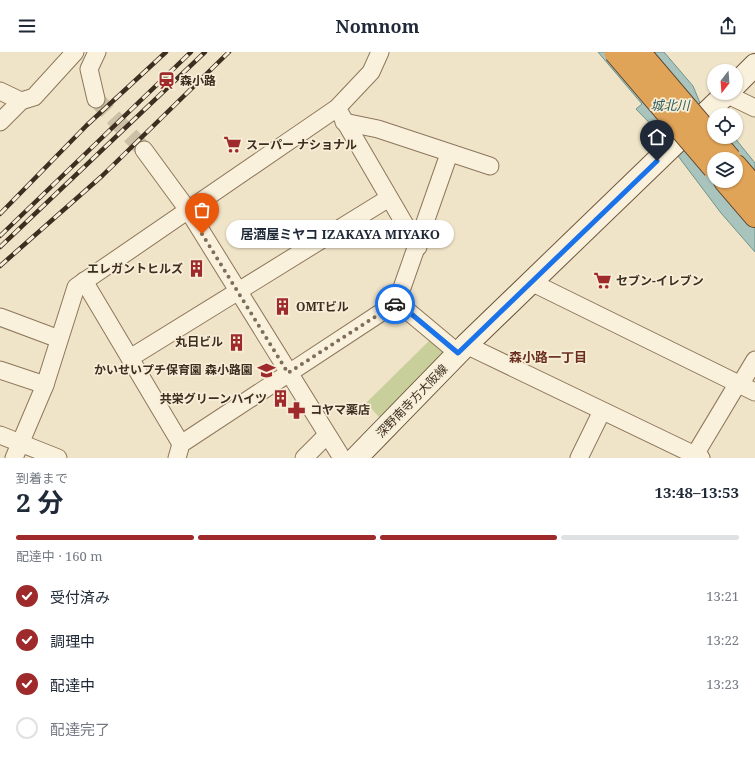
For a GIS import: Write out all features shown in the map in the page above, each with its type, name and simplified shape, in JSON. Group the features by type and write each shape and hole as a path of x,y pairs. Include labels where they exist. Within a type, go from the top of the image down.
{"highway":[{"path":"615,52 707,160"},
{"path":"639,52 724,152"},
{"path":"743,174 755,188"},
{"path":"731,188 755,216"}],"main road":[{"name":"深野南寺方大阪線","path":"743,77 755,65"},
{"name":"深野南寺方大阪線","path":"356,458 462,349 720,100"}],"street":[{"path":"0,122 21,101 34,97 75,52"},
{"path":"96,99 89,69 97,52"},
{"path":"18,451 44,384 76,287 188,210 340,115 371,72 380,52"},
{"path":"0,91 21,101"},
{"path":"742,100 755,108"},
{"path":"340,115 449,154 490,166"},
{"path":"340,115 418,247"},
{"path":"144,150 188,210 237,292 342,458"},
{"path":"84,281 130,358 179,451 288,373 397,302 418,247 449,154"},
{"path":"130,358 389,198"},
{"path":"531,282 755,392"},
{"path":"397,302 462,349 602,411 696,457 738,383 743,380 755,360"},
{"path":"0,317 59,339"},
{"path":"0,370 44,384"},
{"path":"579,458 602,411"},
{"path":"0,435 18,451 58,458"},
{"path":"304,458 328,435"}],"green space":[{"path":"432,338 445,353 381,419 366,403"}],"water":[{"name":"城北川","path":"598,52 664,52 693,86 700,103 707,111 707,144 740,144 755,163 755,252 721,213 666,140 636,109 642,104"}],"tunnel":[{"path":"96,99 144,150"}],"railway":[{"path":"0,214 87,125 166,52"},
{"path":"0,236 191,52"},
{"path":"0,247 205,52"},
{"path":"0,266 102,176 229,52"}],"way so far":[{"path":"202,234 288,373 395,304"}],"place":[{"name":"森小路","path":"167,81"},
{"name":"スーパー ナショナル","path":"233,145"},
{"name":"居酒屋ミヤコ IZAKAYA MIYAKO","path":"202,234"},
{"name":"エレガントヒルズ","path":"196,269"},
{"name":"セブン-イレブン","path":"603,281"},
{"name":"OMTビル","path":"283,307"},
{"name":"丸日ビル","path":"236,342"},
{"name":"かいせいプチ保育園 森小路園","path":"266,370"},
{"name":"共栄グリーンハイツ","path":"280,399"},
{"name":"コヤマ薬店","path":"297,410"}],"district":[{"name":"森小路一丁目","path":"548,357"}],"route":[{"path":"395,304 397,302 458,353 657,161"}]}
